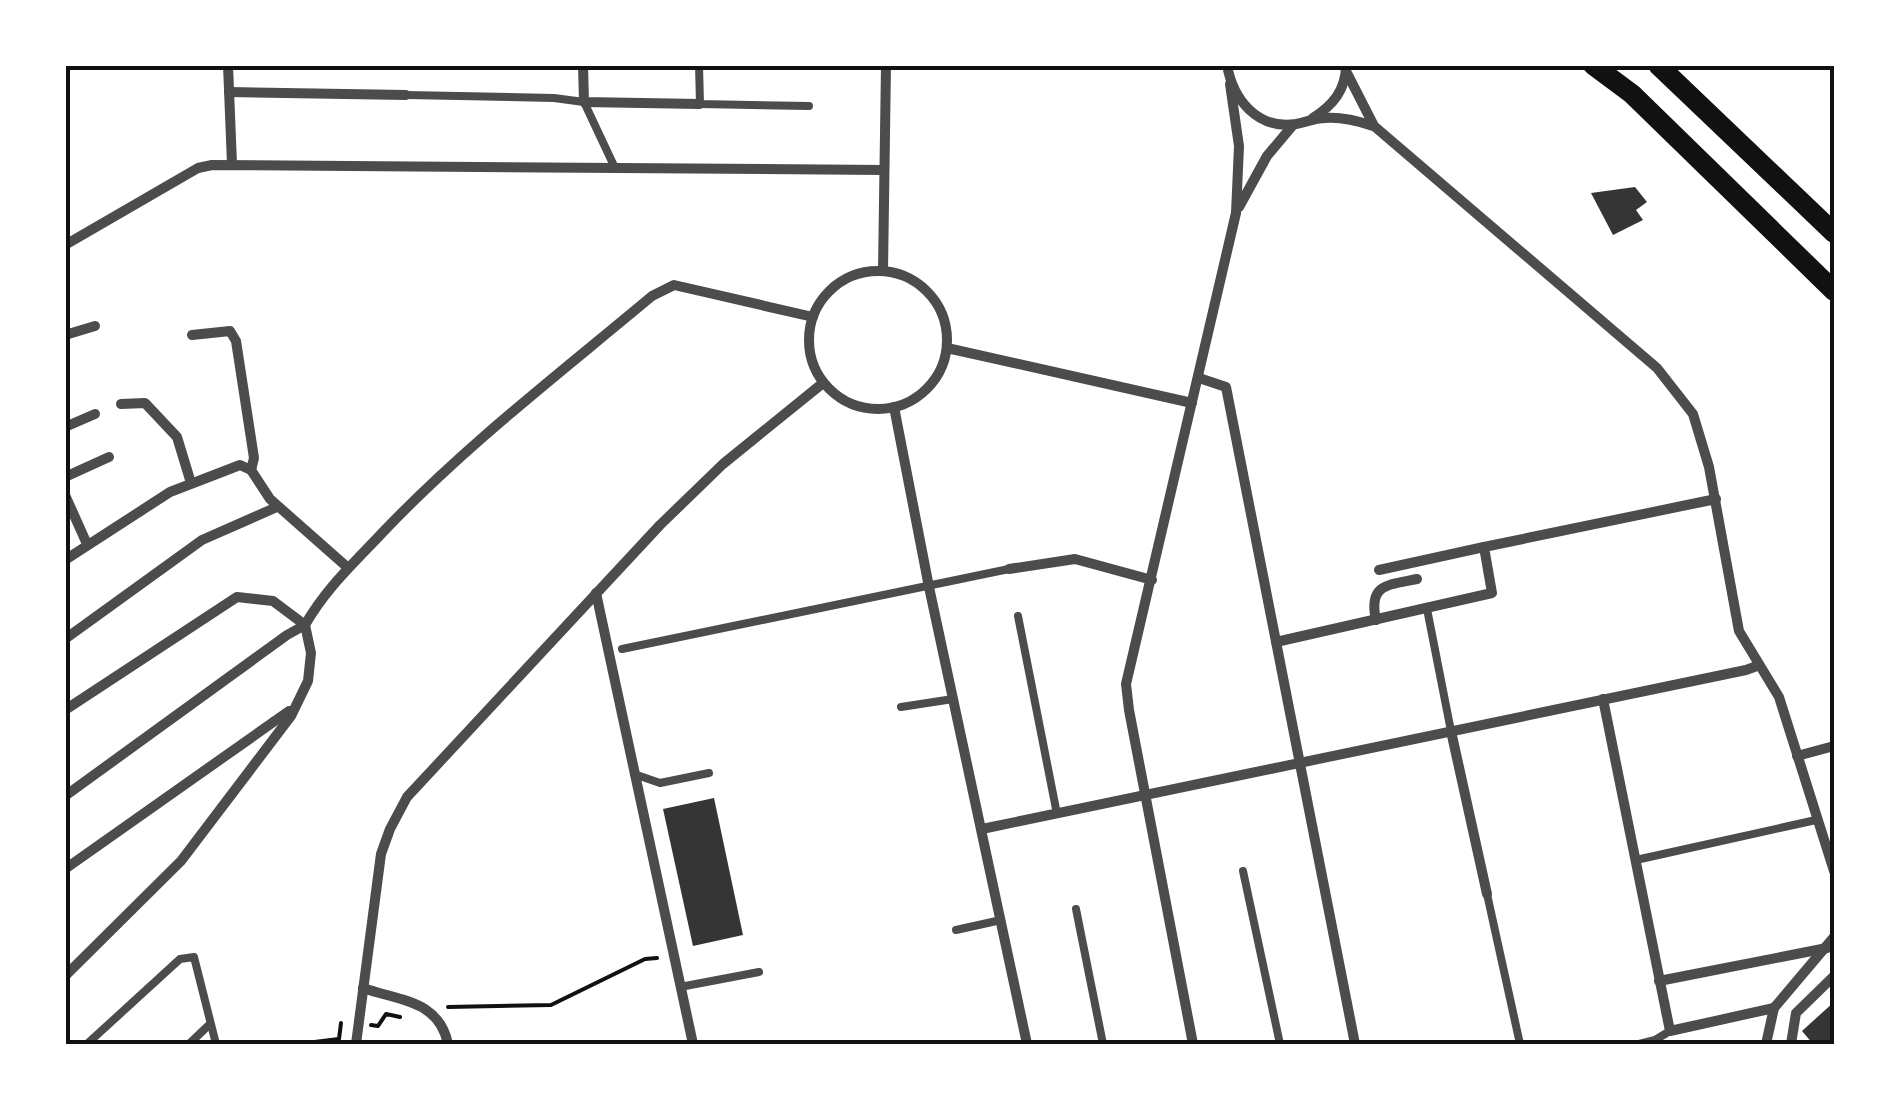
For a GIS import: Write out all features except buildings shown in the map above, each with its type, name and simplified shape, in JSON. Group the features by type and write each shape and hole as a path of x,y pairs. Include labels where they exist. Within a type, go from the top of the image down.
{"highway":[{"path":"1593,65 1632,94 1834,292"},
{"path":"1658,65 1834,233"}],"street":[{"path":"228,65 232,164"},
{"path":"583,65 584,102 615,168"},
{"path":"699,65 700,104"},
{"path":"883,272 886,65"},
{"path":"1193,1044 1126,684 1236,213 1239,146 1227,65"},
{"path":"1312,119 1335,100 1346,69"},
{"path":"1346,69 1374,126 1672,383 1693,414 1716,499 1739,631 1779,697 1834,872"},
{"path":"1230,84 1240,102 1273,123 1293,124 1332,117 1374,126"},
{"path":"230,92 809,106"},
{"path":"1236,213 1267,156 1293,124"},
{"path":"65,244 198,168 232,164 884,170"},
{"path":"883,272 905,276 924,288 938,306 946,326 947,348 941,370 928,388 909,402 894,407 861,408 840,399 823,383 812,362 808,338 813,316 824,297 841,282 861,274 883,272"},
{"path":"65,796 305,625 319,599 348,567 480,437 652,296 674,284 813,316"},
{"path":"65,334 95,326"},
{"path":"192,335 230,331 236,342 254,458 251,470"},
{"path":"947,348 1192,402"},
{"path":"1199,378 1226,387 1354,1044"},
{"path":"356,1044 382,854 407,798 660,525 724,464 823,383"},
{"path":"121,404 145,403 178,436 191,484"},
{"path":"894,407 1027,1044"},
{"path":"65,427 95,414"},
{"path":"65,477 110,457"},
{"path":"65,560 170,492 240,465 251,470 278,507 348,567"},
{"path":"65,495 88,544"},
{"path":"1379,570 1716,499"},
{"path":"65,639 202,540 278,507"},
{"path":"1276,642 1492,593 1484,547"},
{"path":"622,648 1009,569 1076,559 1152,580"},
{"path":"1376,620 1376,594 1384,586 1417,579"},
{"path":"596,594 692,1044"},
{"path":"65,710 237,596 272,602 305,625 311,653 308,681 295,708 180,860 65,976"},
{"path":"1426,609 1520,1044"},
{"path":"1018,616 1057,814"},
{"path":"982,829 1757,666"},
{"path":"901,707 953,698"},
{"path":"1603,699 1670,1030"},
{"path":"65,869 295,708"},
{"path":"1797,756 1834,746"},
{"path":"634,774 660,782 708,773"},
{"path":"1636,860 1816,820"},
{"path":"1243,871 1280,1044"},
{"path":"1076,909 1103,1044"},
{"path":"956,930 1000,920"},
{"path":"1766,1044 1774,1008 1834,937"},
{"path":"1659,981 1827,948"},
{"path":"87,1044 180,959 194,958 216,1044"},
{"path":"680,987 759,972"},
{"path":"1792,1044 1796,1012 1834,976"},
{"path":"364,988 433,1011 445,1027 448,1044"},
{"path":"1639,1044 1670,1030 1774,1008"},
{"path":"188,1044 210,1024"}],"path":[{"path":"437,1017 442,1007 551,1005 645,960 674,956"},
{"path":"298,1044 316,1040"}]}
